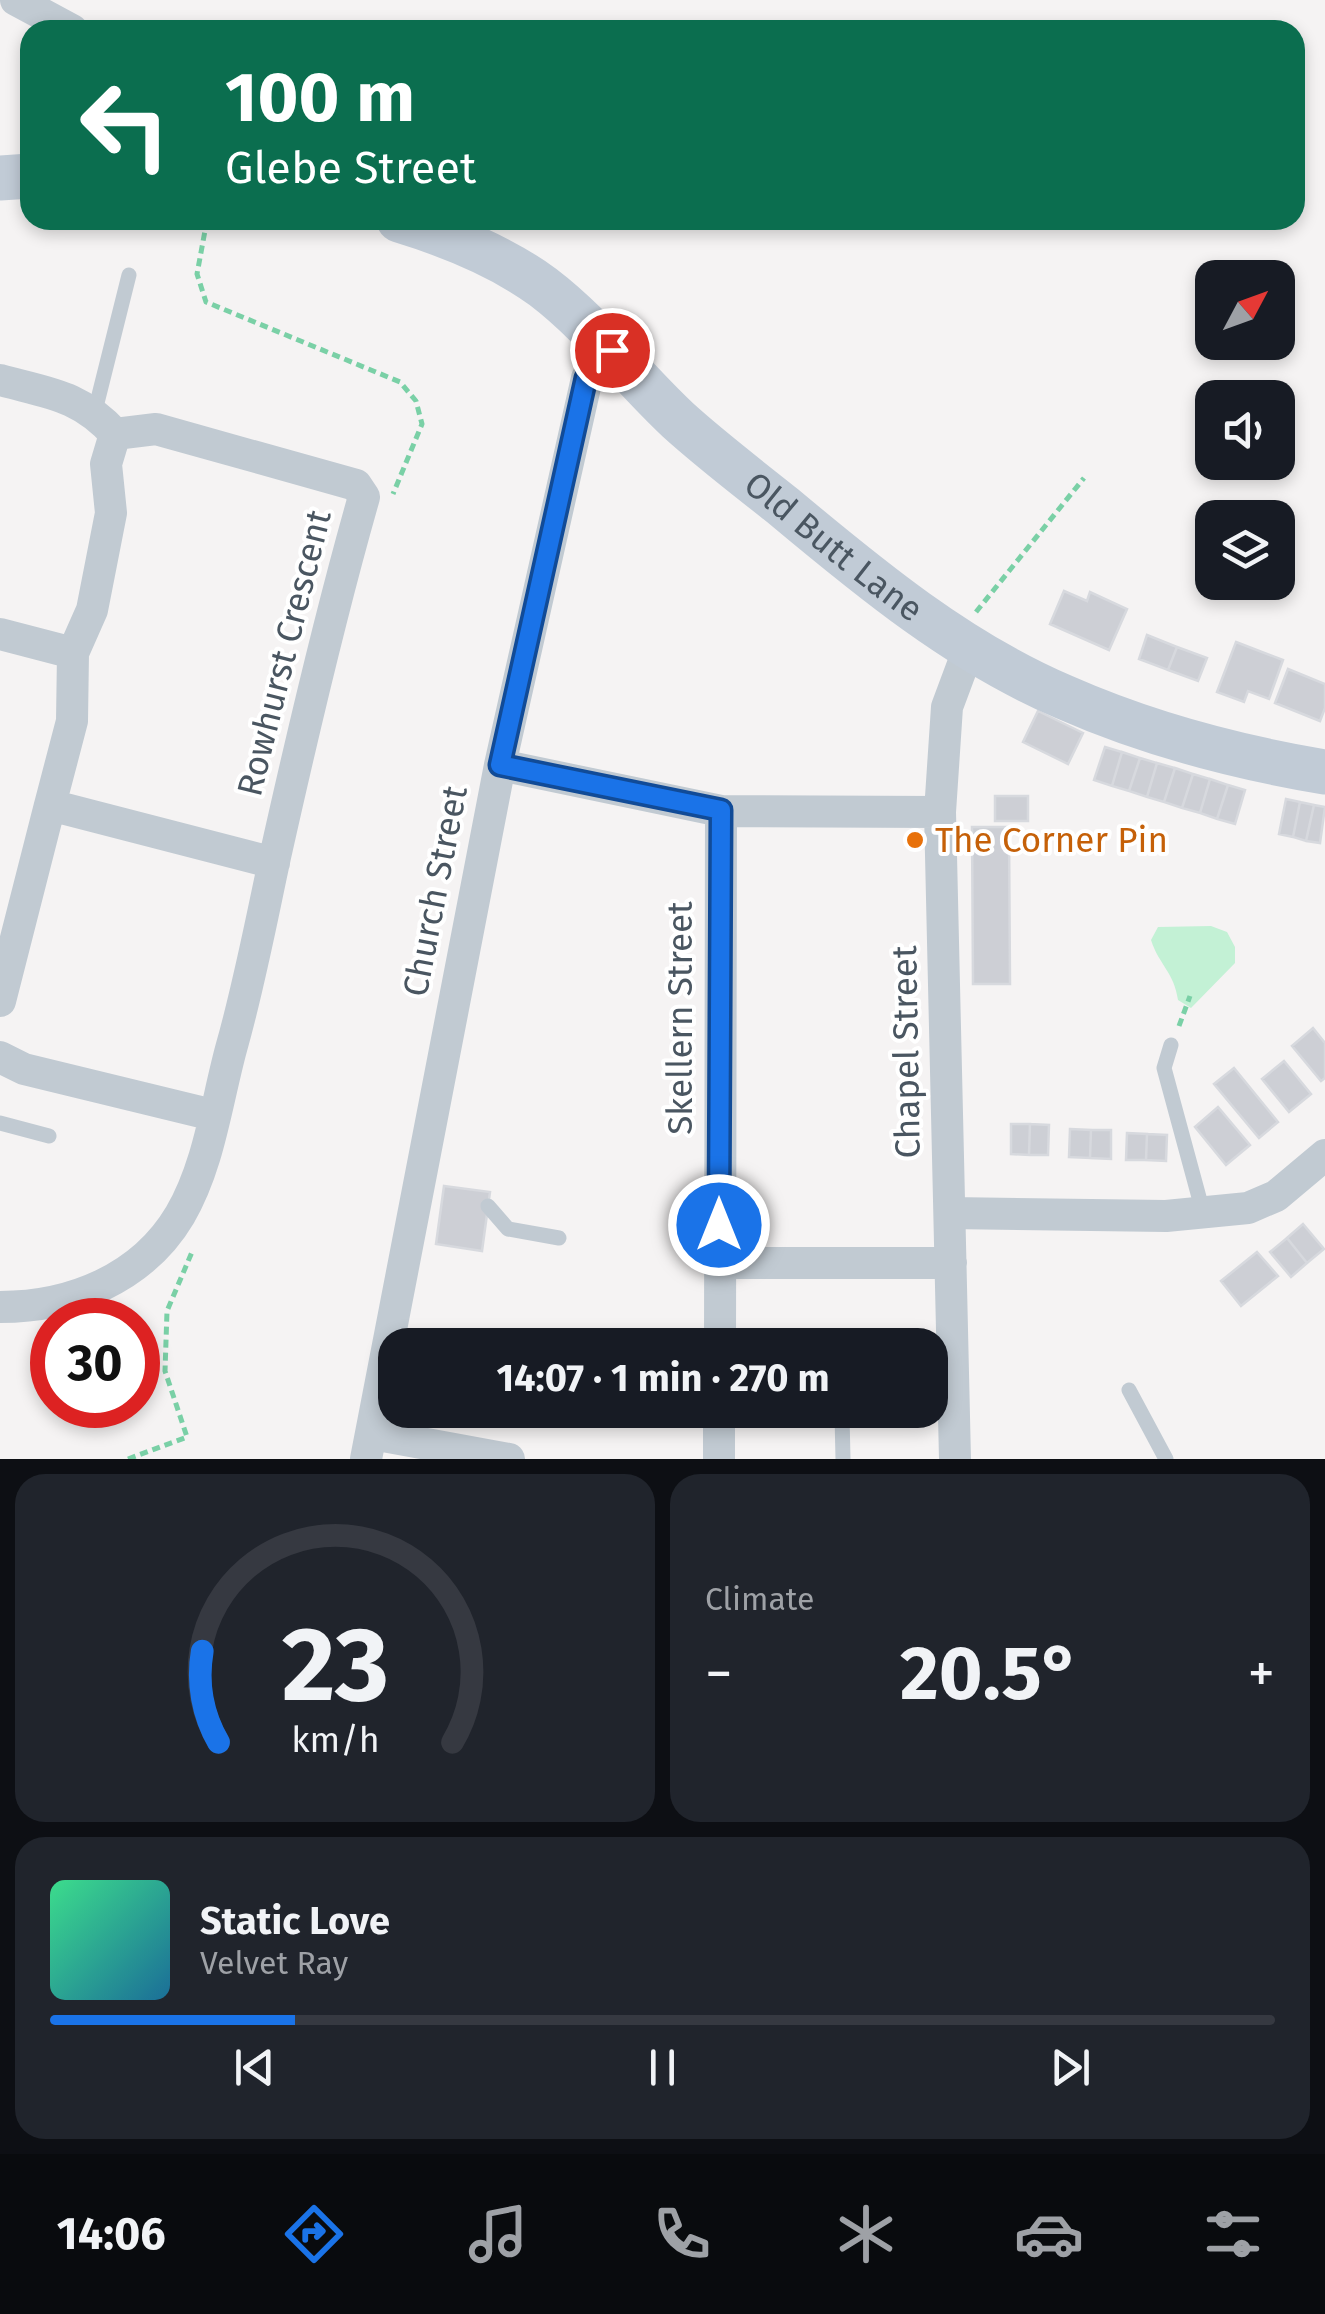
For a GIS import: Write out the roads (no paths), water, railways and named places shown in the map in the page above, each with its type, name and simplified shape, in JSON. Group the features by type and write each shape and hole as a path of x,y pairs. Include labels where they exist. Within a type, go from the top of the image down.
{"street":[{"path":"16,0 53,20"},
{"name":"Old Butt Lane","path":"433,230 542,287 612,350 677,419 838,552 962,643 1062,696 1154,732 1250,760 1325,772"},
{"name":"Church Street","path":"369,1446 424,1196 500,765 586,378 596,362 612,350"},
{"path":"0,380 64,397 105,423 110,513 92,610 74,653 72,721 0,1001"},
{"name":"Rowhurst Crescent","path":"0,1307 35,1307 68,1300 106,1285 148,1254 179,1217 203,1166 253,969 332,606 364,497 356,486 156,429 105,423"},
{"path":"0,634 74,653"},
{"name":"Chapel Street","path":"955,1459 940,812 946,708 962,643"},
{"path":"500,765 721,810 940,812"},
{"path":"50,806 274,864"},
{"name":"Skellern Street","path":"720,1328 721,810"},
{"path":"0,1058 24,1069 214,1115"},
{"path":"950,1212 1166,1216 1248,1208 1276,1196 1325,1155"},
{"path":"719,1263 951,1263"},
{"path":"720,1428 720,1459"},
{"path":"369,1446 508,1459"}],"lane":[{"path":"105,423 129,275"},
{"path":"1171,1044 1164,1068 1203,1212"},
{"path":"0,1124 49,1136"},
{"path":"488,1206 508,1229 558,1238"},
{"path":"1130,1390 1166,1459"},
{"path":"842,1428 843,1459"}],"place":[{"name":"The Corner Pin","path":"915,840"}]}
